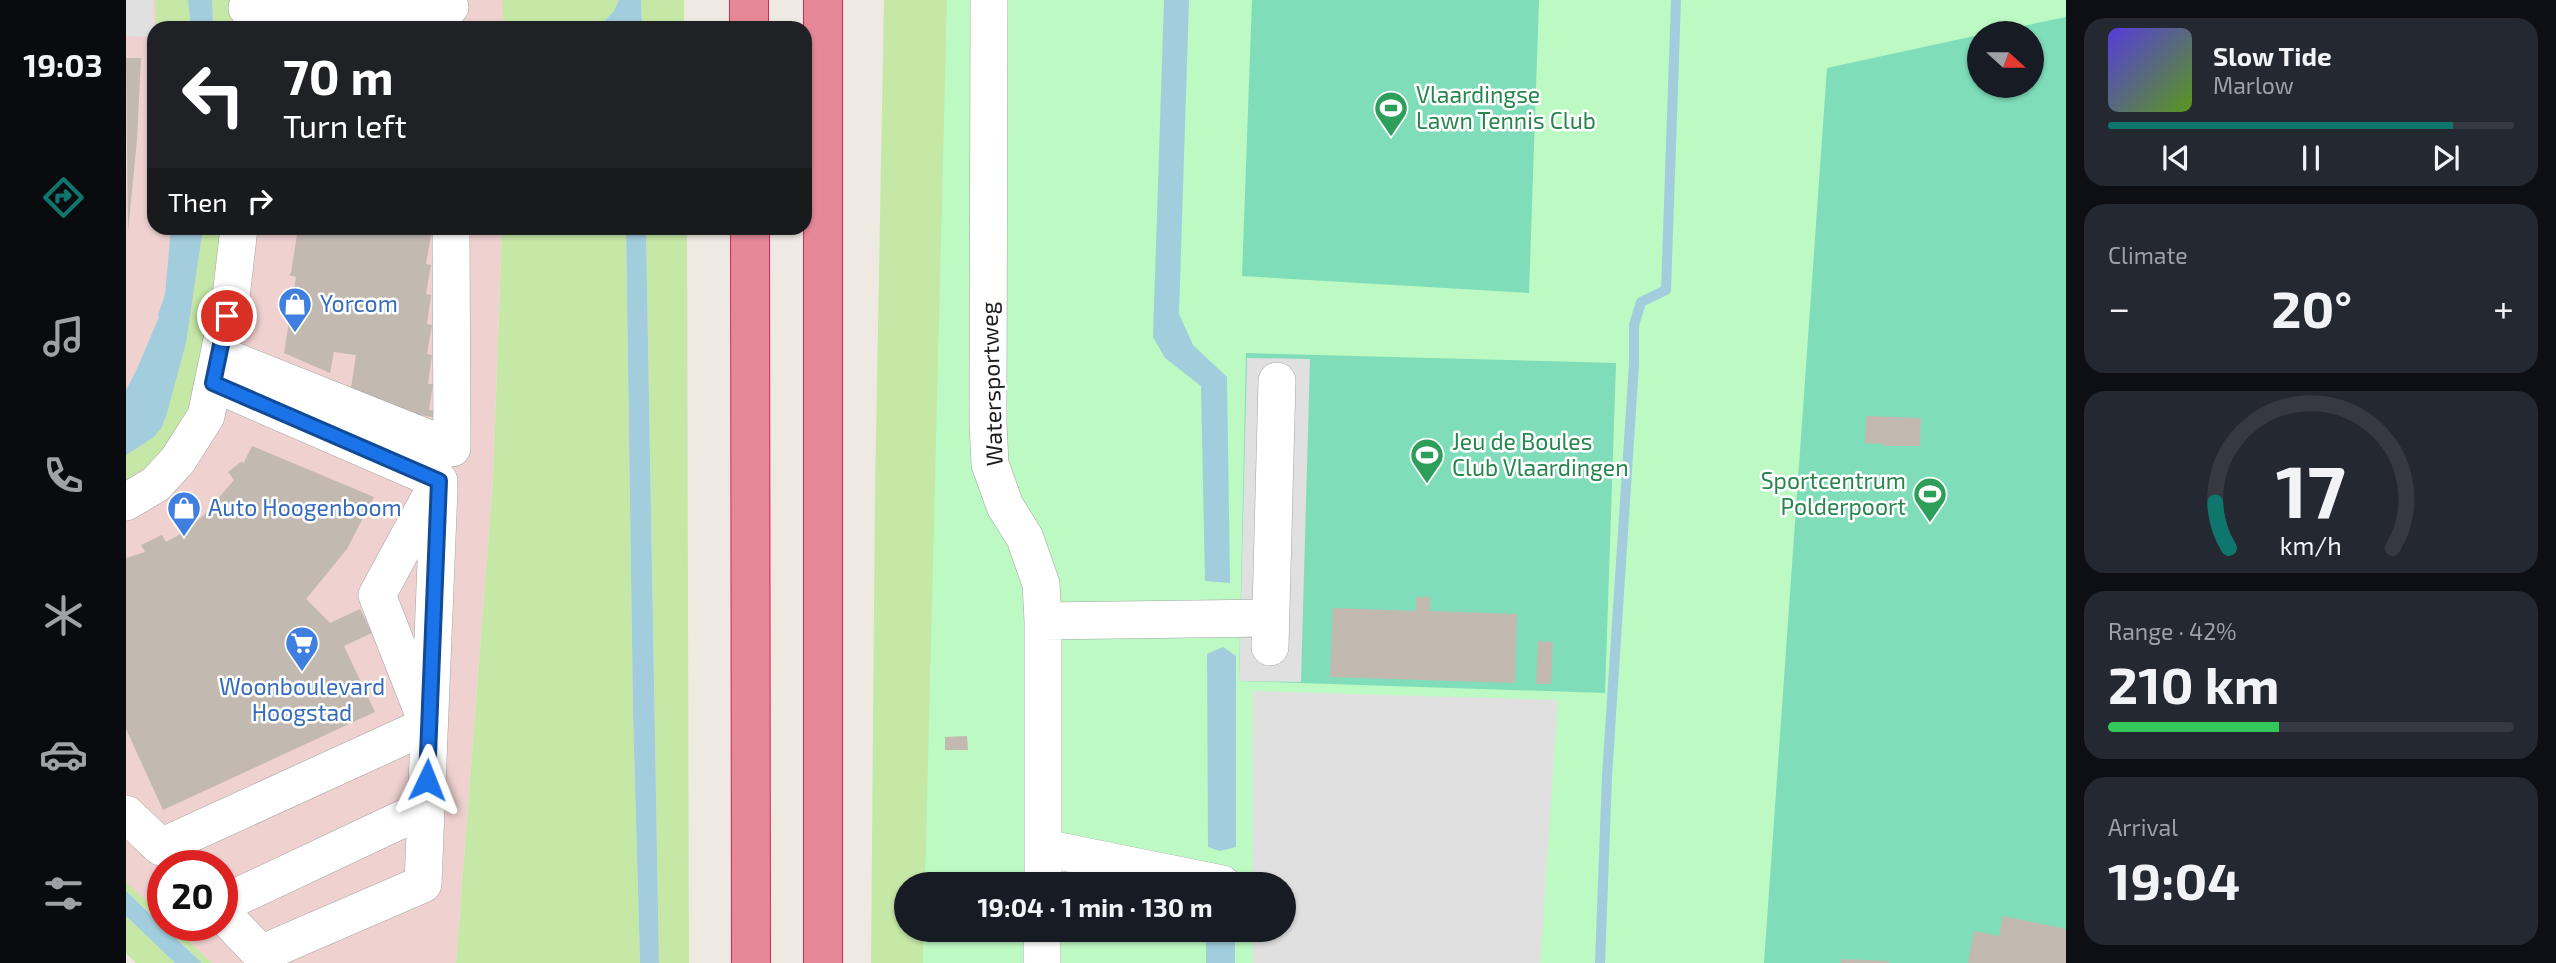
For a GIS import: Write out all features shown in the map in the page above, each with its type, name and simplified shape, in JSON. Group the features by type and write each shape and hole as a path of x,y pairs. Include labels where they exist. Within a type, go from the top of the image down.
{"highway":[{"path":"749,0 749,21"},
{"path":"823,0 823,963"},
{"path":"750,235 751,963"}],"street":[{"name":"Watersportweg","path":"989,0 990,464 1005,506 1025,538 1041,584 1043,872"},
{"path":"247,12 450,12"},
{"path":"126,502 156,484 178,460 206,416 231,297 238,235"},
{"path":"216,369 452,448 451,235"},
{"path":"216,369 439,481"},
{"path":"1043,621 1270,632 1277,381"},
{"path":"238,929 261,954 423,884 439,481"},
{"path":"428,725 377,595 439,481"},
{"path":"182,850 428,725"},
{"path":"238,896 426,808"},
{"path":"126,814 164,850"},
{"path":"1044,848 1163,872"},
{"path":"1042,942 1042,963"}],"shaded area":[{"name":"Woonboulevard Hoogstad","path":"126,0 502,0 503,21 147,21 147,235 502,235 493,479 456,963 212,963 189,941 238,941 238,850 147,850 147,901 126,887"},
{"path":"126,0 153,0 154,21 147,21 147,37 126,36"},
{"path":"1247,358 1310,359 1301,682 1239,681"},
{"path":"1253,691 1558,700 1540,963 1253,963 1252,942 1296,942 1296,872 1252,872"}],"green space":[{"path":"155,0 188,0 190,21 156,21"},
{"path":"212,0 231,0 232,21 213,21"},
{"path":"502,0 619,0 615,11 605,21 503,21"},
{"path":"641,0 684,0 684,21 642,21"},
{"path":"884,0 975,0 1028,872 894,872 894,942 1029,942 1029,963 871,963 875,491"},
{"path":"947,0 2066,0 2066,963 923,963 923,942 1296,942 1296,872 925,872"},
{"name":"Vlaardingse Lawn Tennis Club","path":"1252,0 1539,0 1529,293 1242,276"},
{"name":"Sportcentrum Polderpoort","path":"2066,17 2066,963 1764,963 1827,68 1967,38 1967,98 2044,98 2044,22"},
{"path":"202,235 220,235 209,312 190,406 176,435 149,465 126,480 126,455 154,437 162,427 186,343"},
{"path":"502,235 626,235 633,714 640,963 456,963 493,479"},
{"path":"646,235 687,235 689,963 659,963"},
{"name":"Jeu de Boules Club Vlaardingen","path":"1246,353 1616,363 1605,693 1239,681"},
{"path":"126,882 147,901 147,910 126,891"},
{"path":"126,916 147,936 147,941 152,941 175,963 136,963 126,953"},
{"path":"179,941 189,941 212,963 202,963"}],"water":[{"path":"188,0 212,0 213,21 190,21"},
{"path":"619,0 641,0 642,21 605,21 614,11"},
{"path":"1164,0 1189,0 1179,314 1193,345 1227,377 1230,583 1205,581 1201,386 1165,358 1153,337"},
{"path":"170,235 202,235 186,343 167,413 162,427 154,437 126,455 126,390 159,317 165,295"},
{"path":"626,235 646,235 659,963 640,963 633,714"},
{"path":"1223,647 1236,656 1236,847 1220,851 1208,847 1207,654"},
{"path":"126,891 147,911 147,936 126,916"},
{"path":"152,941 179,941 202,963 175,963"},
{"path":"1206,942 1235,942 1235,963 1206,963"}],"building":[{"path":"126,58 141,58 137,140 128,232"},
{"path":"297,235 431,235 426,264 431,265 426,294 431,295 427,324 432,325 427,354 432,355 428,384 433,384 429,410 434,411 433,417 411,414 351,388 356,355 334,352 330,373 284,353 296,277 289,275"},
{"path":"1866,416 1921,418 1920,446 1865,443"},
{"path":"252,446 374,497 347,549 306,599 330,623 360,609 372,633 344,646 375,712 163,810 126,729 126,558 145,552 141,545 162,535 166,542 177,536 204,515 234,480 228,472 242,461 243,464"},
{"path":"1416,597 1430,597 1430,611 1517,614 1515,683 1330,677 1333,608 1416,611"},
{"path":"1538,641 1553,642 1551,684 1536,684"},
{"path":"967,736 968,750 945,750 945,737"},
{"path":"2003,916 2066,929 2066,963 1968,963 1974,931 1999,936"},
{"path":"1841,959 1889,961 1889,963 1841,963"}],"waterway":[{"path":"1600,963 1607,776 1634,364 1634,325 1641,302 1666,290 1676,0"}],"place":[{"name":"Vlaardingse Lawn Tennis Club","path":"1391,138"},
{"name":"Yorcom","path":"295,334"},
{"name":"Jeu de Boules Club Vlaardingen","path":"1427,485"},
{"name":"Sportcentrum Polderpoort","path":"1930,524"},
{"name":"Auto Hoogenboom","path":"184,538"},
{"name":"Woonboulevard Hoogstad","path":"302,673"}],"route":[{"path":"227,316 213,383 439,481 427,780"}]}
